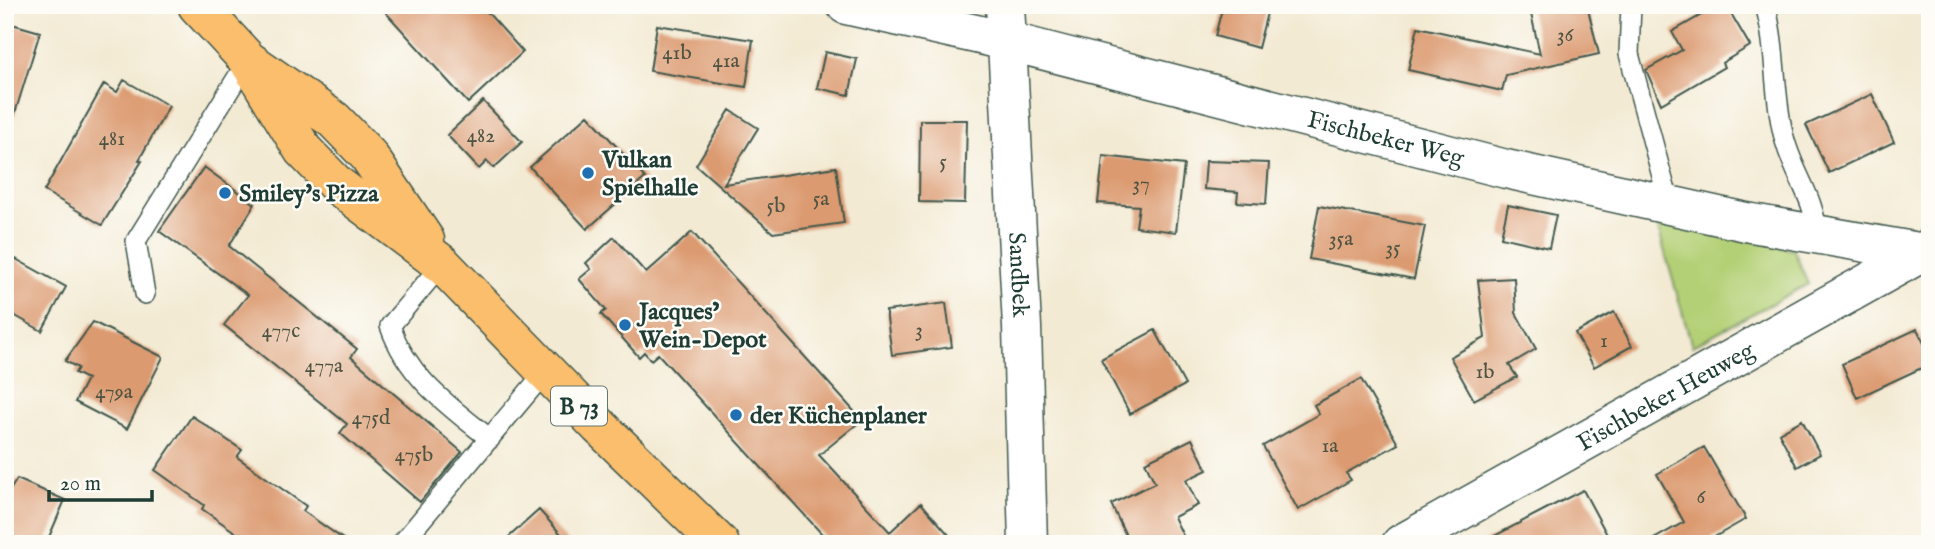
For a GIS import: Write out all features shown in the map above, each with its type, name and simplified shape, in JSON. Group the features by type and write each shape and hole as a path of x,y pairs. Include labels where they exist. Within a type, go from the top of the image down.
{"main road":[{"name":"B 73","path":"197,5 248,60 334,120 368,155 442,264 545,372 720,544"}],"street":[{"name":"Fischbeker Weg","path":"846,5 1006,23 1506,169 1670,206 1817,234 1927,251"},
{"name":"Sandbek","path":"1006,23 1022,327 1028,544"},
{"name":"Fischbeker Heuweg","path":"1401,544 1927,251"}],"lane":[{"path":"1631,5 1629,54 1670,206"},
{"path":"1765,5 1773,42 1783,136 1816,212 1817,234"},
{"path":"145,294 136,241 248,60"},
{"path":"442,264 390,326 398,348 424,385 490,439"},
{"path":"402,543 545,372"}],"green space":[{"path":"1655,218 1794,250 1808,284 1692,346"}],"building":[{"path":"379,5 481,5 523,52 468,103"},
{"path":"1223,5 1269,5 1258,48 1215,36"},
{"path":"1529,5 1587,5 1599,54 1506,75 1502,91 1408,70 1418,27 1540,54"},
{"path":"1719,5 1726,5 1750,46 1722,63 1724,67 1661,104 1646,70 1682,50 1672,32"},
{"path":"5,22 40,32 12,123 5,122"},
{"path":"657,25 753,40 746,87 650,71"},
{"path":"825,52 857,59 849,95 817,88"},
{"path":"124,80 169,106 139,160 142,161 102,225 44,191 104,84 117,92"},
{"path":"1872,94 1894,142 1829,173 1806,125"},
{"path":"483,101 522,142 494,168 487,161 479,169 447,135"},
{"path":"730,110 758,128 724,184 836,167 844,223 773,233 696,165"},
{"name":"Vulkan Spielhalle","path":"588,115 645,178 587,229 530,167"},
{"path":"920,120 967,120 965,203 919,202"},
{"path":"1103,156 1184,165 1176,232 1136,227 1139,206 1098,203"},
{"path":"1206,161 1269,163 1266,204 1237,202 1238,192 1204,189"},
{"path":"204,167 255,204 229,246 357,349 351,357 462,452 420,502 340,433 347,424 224,325 248,295 159,231"},
{"path":"1508,205 1556,215 1549,248 1501,237"},
{"path":"1319,206 1425,226 1414,279 1309,259"},
{"path":"692,232 862,420 819,455 890,532 921,503 957,544 831,544 658,354 651,360 644,352 639,357 601,314 606,310 579,279 591,269 586,263 614,237 646,273"},
{"path":"14,258 66,287 42,331 5,310 5,274"},
{"path":"1514,278 1516,313 1536,349 1509,365 1517,377 1474,400 1450,357 1485,338 1478,280"},
{"path":"946,303 952,347 892,355 886,311"},
{"path":"1614,312 1632,346 1594,367 1575,333"},
{"path":"93,322 163,357 127,429 75,402 87,379 75,373 78,368 65,361"},
{"path":"1917,329 1930,355 1930,364 1857,398 1842,364"},
{"path":"1155,330 1185,385 1130,414 1101,359"},
{"path":"1361,379 1398,444 1346,473 1351,480 1298,510 1263,446 1319,414 1314,405"},
{"path":"192,416 242,450 237,457 306,506 303,511 350,544 252,544 202,509 204,505 155,470"},
{"path":"1802,420 1820,454 1797,467 1779,433"},
{"path":"1192,439 1207,470 1186,480 1198,505 1174,517 1187,544 1130,544 1111,504 1155,483 1145,462"},
{"path":"1704,447 1746,519 1702,544 1645,544 1684,522 1657,474"},
{"path":"17,479 65,500 46,544 5,544 5,498"},
{"path":"1583,490 1612,544 1479,544 1546,509"},
{"path":"539,510 570,544 501,544"}],"place":[{"name":"Vulkan Spielhalle","path":"588,173"},
{"name":"Smiley's Pizza","path":"225,193"},
{"name":"Jacques’ Wein-Depot","path":"625,325"},
{"name":"der Küchenplaner","path":"736,415"}]}
